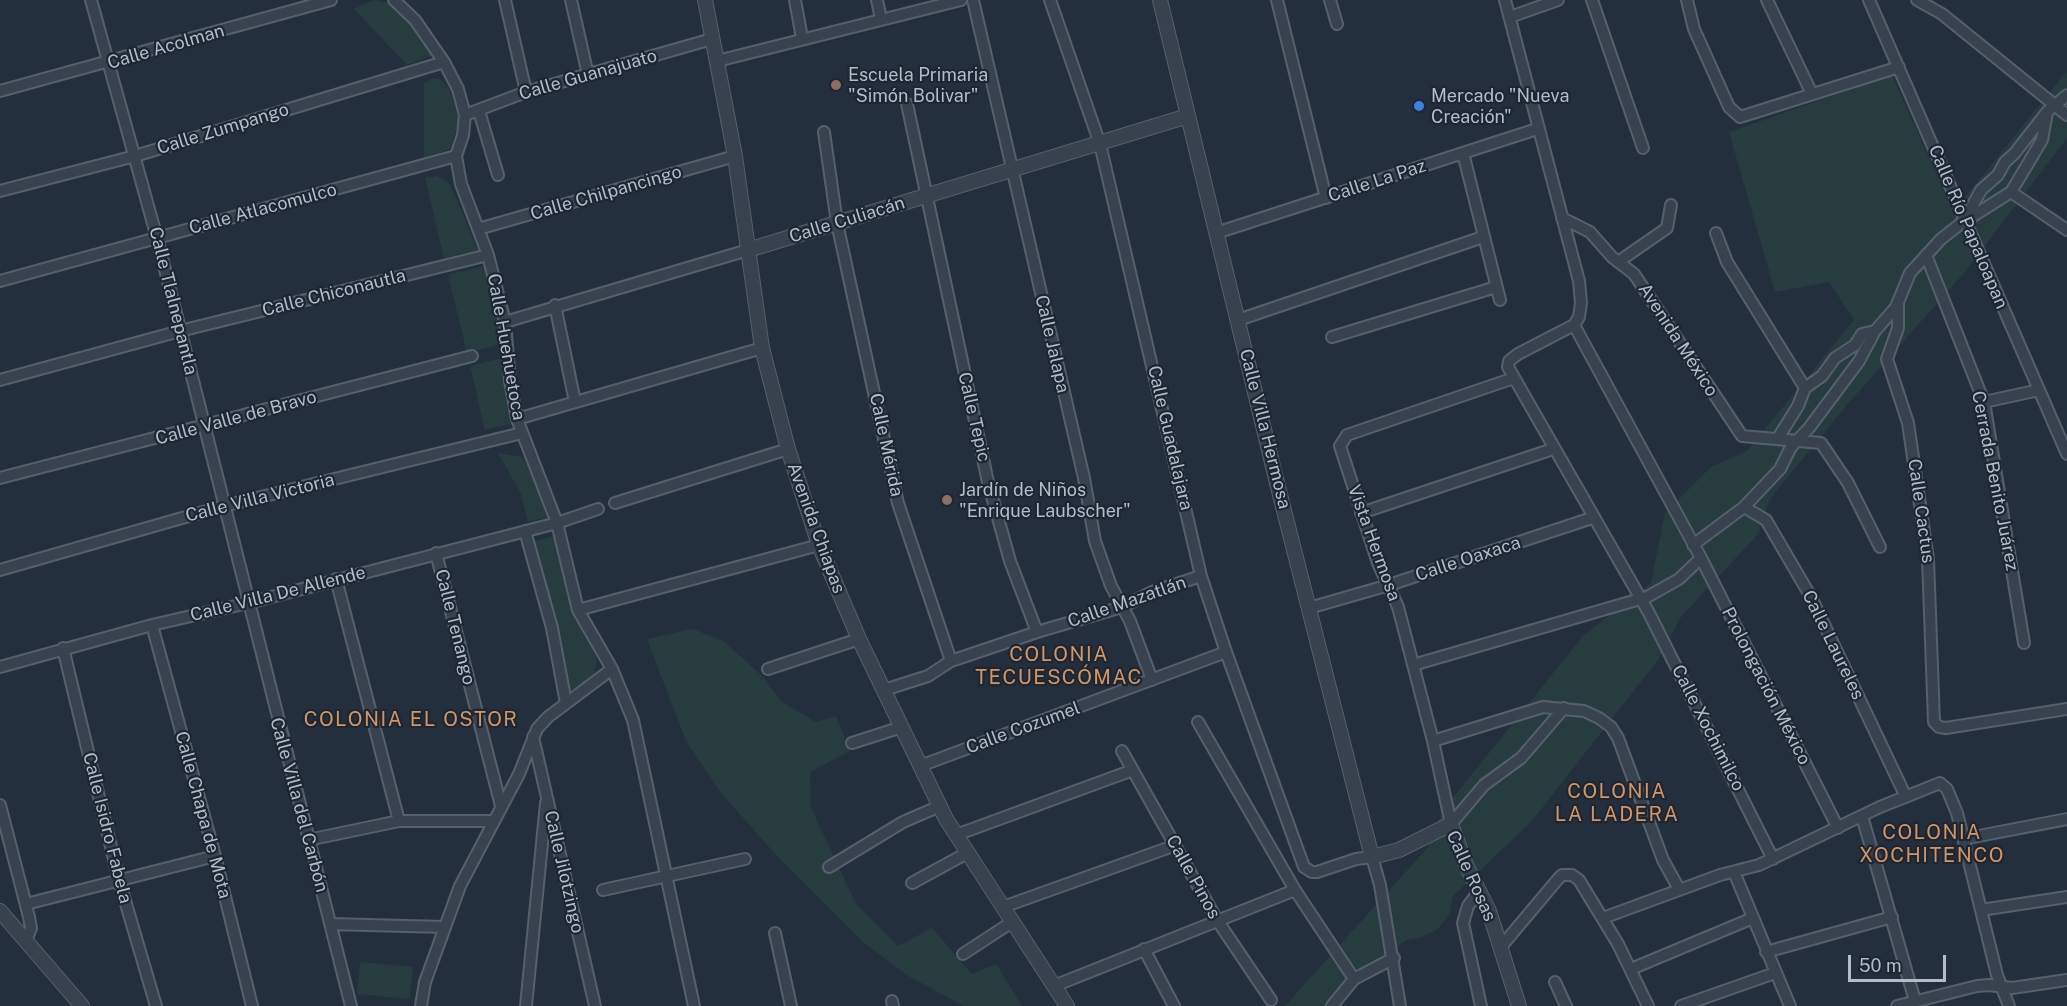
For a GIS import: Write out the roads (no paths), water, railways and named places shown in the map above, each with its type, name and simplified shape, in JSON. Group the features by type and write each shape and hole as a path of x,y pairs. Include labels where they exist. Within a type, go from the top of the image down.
{"street":[{"name":"Calle Tlalnepantla","path":"91,0 157,238 248,603"},
{"name":"Calle Acolman","path":"0,91 331,0"},
{"name":"Calle Huehuetoca","path":"394,0 415,20 444,62 458,89 465,115 463,135 456,156 461,184 488,255 505,322 510,381 517,419 557,523 578,610 612,669 633,720 666,876"},
{"path":"505,0 526,92"},
{"path":"571,0 588,75"},
{"name":"Avenida Chiapas","path":"705,0 735,156 762,348 788,449 819,545 859,639 940,806 967,853 1067,1006"},
{"path":"795,0 802,38"},
{"path":"877,0 881,19"},
{"path":"717,61 961,0"},
{"name":"Calle Jalapa","path":"972,0 1084,478 1095,541 1130,621 1152,680"},
{"name":"Calle Guadalajara","path":"1050,0 1100,144 1201,576 1301,862 1308,871 1317,872 1342,863 1372,857"},
{"name":"Calle Villa Hermosa","path":"1160,0 1372,857"},
{"path":"1277,0 1326,198"},
{"path":"1330,0 1337,24"},
{"path":"1505,0 1579,287 1580,313 1574,325 1518,354 1508,364 1514,378"},
{"path":"1510,17 1558,0"},
{"path":"1592,0 1643,148"},
{"path":"1687,0 1694,29 1729,107 1736,115 1745,116 1899,67"},
{"path":"1767,0 1812,94"},
{"name":"Calle Río Papaloapan","path":"1869,0 1964,221 2066,447"},
{"path":"1917,0 1942,14 2051,108 2067,115"},
{"name":"Calle Guanajuato","path":"465,115 526,92 712,39"},
{"name":"Calle Zumpango","path":"0,191 135,156 444,62"},
{"path":"1964,221 1981,190 1998,175 2005,162 2051,108 2067,95"},
{"name":"Calle Tepic","path":"907,104 925,197 988,482 1010,561 1037,632"},
{"path":"1693,545 1744,507 1780,469 1797,439 1809,428 1859,361 1875,331 1898,302 1905,280 1926,255 1964,221 2011,192 2042,140 2051,108"},
{"path":"478,111 498,175"},
{"name":"Calle Culiacán","path":"505,322 555,305 748,250 1188,116"},
{"name":"Calle La Paz","path":"1216,233 1537,129"},
{"name":"Calle Mérida","path":"824,132 837,223 898,502 951,662"},
{"path":"1462,153 1500,300"},
{"name":"Calle Atlacomulco","path":"0,280 456,156"},
{"name":"Calle Chilpancingo","path":"478,229 735,156"},
{"path":"2011,192 2067,230"},
{"path":"1618,262 1667,228 1670,223 1671,205"},
{"name":"Avenida México","path":"1562,218 1590,232 1618,262 1634,274 1740,434 1745,437 1820,441 1848,483 1880,547"},
{"path":"1716,233 1727,262 1805,388"},
{"path":"1238,320 1483,237"},
{"name":"Calle Chiconautla","path":"0,380 180,331 488,255"},
{"name":"Cerrada Benito Juárez","path":"1926,255 1984,402 2025,643"},
{"path":"1332,337 1496,286"},
{"name":"Calle Cactus","path":"1898,302 1898,328 1887,359 1908,423 1928,559 1933,717 1936,725 1946,728 2067,709"},
{"path":"555,305 575,402"},
{"name":"Prolongación México","path":"1574,325 1701,558 1838,828"},
{"path":"1778,438 1798,406 1805,388 1821,376 1835,358 1855,345 1862,334 1875,331"},
{"path":"517,419 762,348"},
{"name":"Calle Valle de Bravo","path":"0,478 472,356"},
{"name":"Calle Xochimilco","path":"1514,378 1592,518 1641,599 1714,738 1773,859"},
{"name":"Vista Hermosa","path":"1451,824 1433,741 1398,607 1378,563 1340,446 1344,438 1514,378"},
{"path":"1984,402 2039,390"},
{"name":"Calle Villa Victoria","path":"0,570 224,506 522,434"},
{"path":"615,503 788,449"},
{"path":"1361,513 1553,449"},
{"name":"Calle Laureles","path":"1744,507 1766,520 1810,597 1906,797"},
{"name":"Calle Villa De Allende","path":"0,667 63,648 557,523 598,509"},
{"name":"Calle Oaxaca","path":"1309,608 1389,585 1592,518"},
{"path":"525,531 552,628 566,703"},
{"path":"578,610 819,545"},
{"name":"Calle Tenango","path":"436,553 501,806"},
{"path":"1413,665 1641,599 1666,588 1701,558"},
{"name":"Calle Mazatlán","path":"884,690 928,676 951,662 1037,632 1122,607 1152,592 1201,576"},
{"path":"336,579 399,821"},
{"name":"Calle Villa del Carbón","path":"248,603 351,1006"},
{"name":"Calle Chapa de Mota","path":"152,625 215,856 252,1006"},
{"path":"768,669 859,639"},
{"name":"Calle Isidro Fabela","path":"63,648 119,880 156,1006"},
{"name":"Calle Cozumel","path":"921,766 1226,652"},
{"path":"421,1006 425,982 460,886 519,774 537,729 548,717 612,669"},
{"path":"1451,824 1484,785 1521,758 1564,708"},
{"path":"1433,741 1532,710 1564,708 1584,711 1599,718 1611,727 1618,738 1663,860 1679,889"},
{"path":"1198,722 1295,890 1354,979"},
{"path":"852,743 902,726"},
{"name":"Calle Jilotzingo","path":"533,737 544,775 546,794 595,1006"},
{"name":"Calle Pinos","path":"1122,751 1217,920 1270,1000"},
{"path":"519,774 529,768 537,769 544,775"},
{"path":"956,835 1133,770"},
{"path":"1603,918 1679,889 1773,859 1862,816 1943,784 1957,813 2002,988 2009,1006"},
{"path":"526,1006 546,794"},
{"path":"0,805 31,928 26,941"},
{"path":"829,867 895,826 940,806"},
{"path":"1862,816 1915,1001"},
{"path":"1963,839 2067,819"},
{"path":"308,840 399,821 493,821"},
{"name":"Calle Rosas","path":"1372,857 1399,850 1451,824 1489,911 1519,1006"},
{"path":"1003,908 1176,845"},
{"path":"912,882 967,853"},
{"path":"26,904 215,856"},
{"path":"1372,857 1394,958 1400,1006"},
{"path":"603,890 745,859"},
{"path":"1734,872 1790,1006"},
{"path":"1500,948 1554,883 1566,874 1579,880 1603,918 1648,1006"},
{"path":"666,876 694,1006"},
{"path":"1054,986 1295,890"},
{"path":"1479,891 1468,906 1463,922 1481,1006"},
{"path":"1981,910 2067,897"},
{"path":"0,911 82,1006"},
{"path":"1766,952 1892,917"},
{"path":"1631,969 1753,918"},
{"path":"963,954 1012,922"},
{"path":"330,924 444,927"},
{"path":"775,933 791,1006"},
{"path":"1144,949 1174,1006"},
{"path":"1332,1006 1354,979 1394,958"},
{"path":"1681,1006 1775,973"},
{"path":"1897,1006 1977,986 1989,985 2002,988 2067,980"},
{"path":"1556,982 1566,1006"}],"place":[{"name":"Escuela Primaria \"Simón Bolivar\"","path":"836,85"},
{"name":"Mercado \"Nueva Creación\"","path":"1419,106"},
{"name":"Jardín de Niños \"Enrique Laubscher\"","path":"947,500"}],"district":[{"name":"COLONIA TECUESCÓMAC","path":"1059,666"},
{"name":"COLONIA EL OSTOR","path":"411,720"},
{"name":"COLONIA LA LADERA","path":"1617,804"},
{"name":"COLONIA XOCHITENCO","path":"1932,844"}]}
